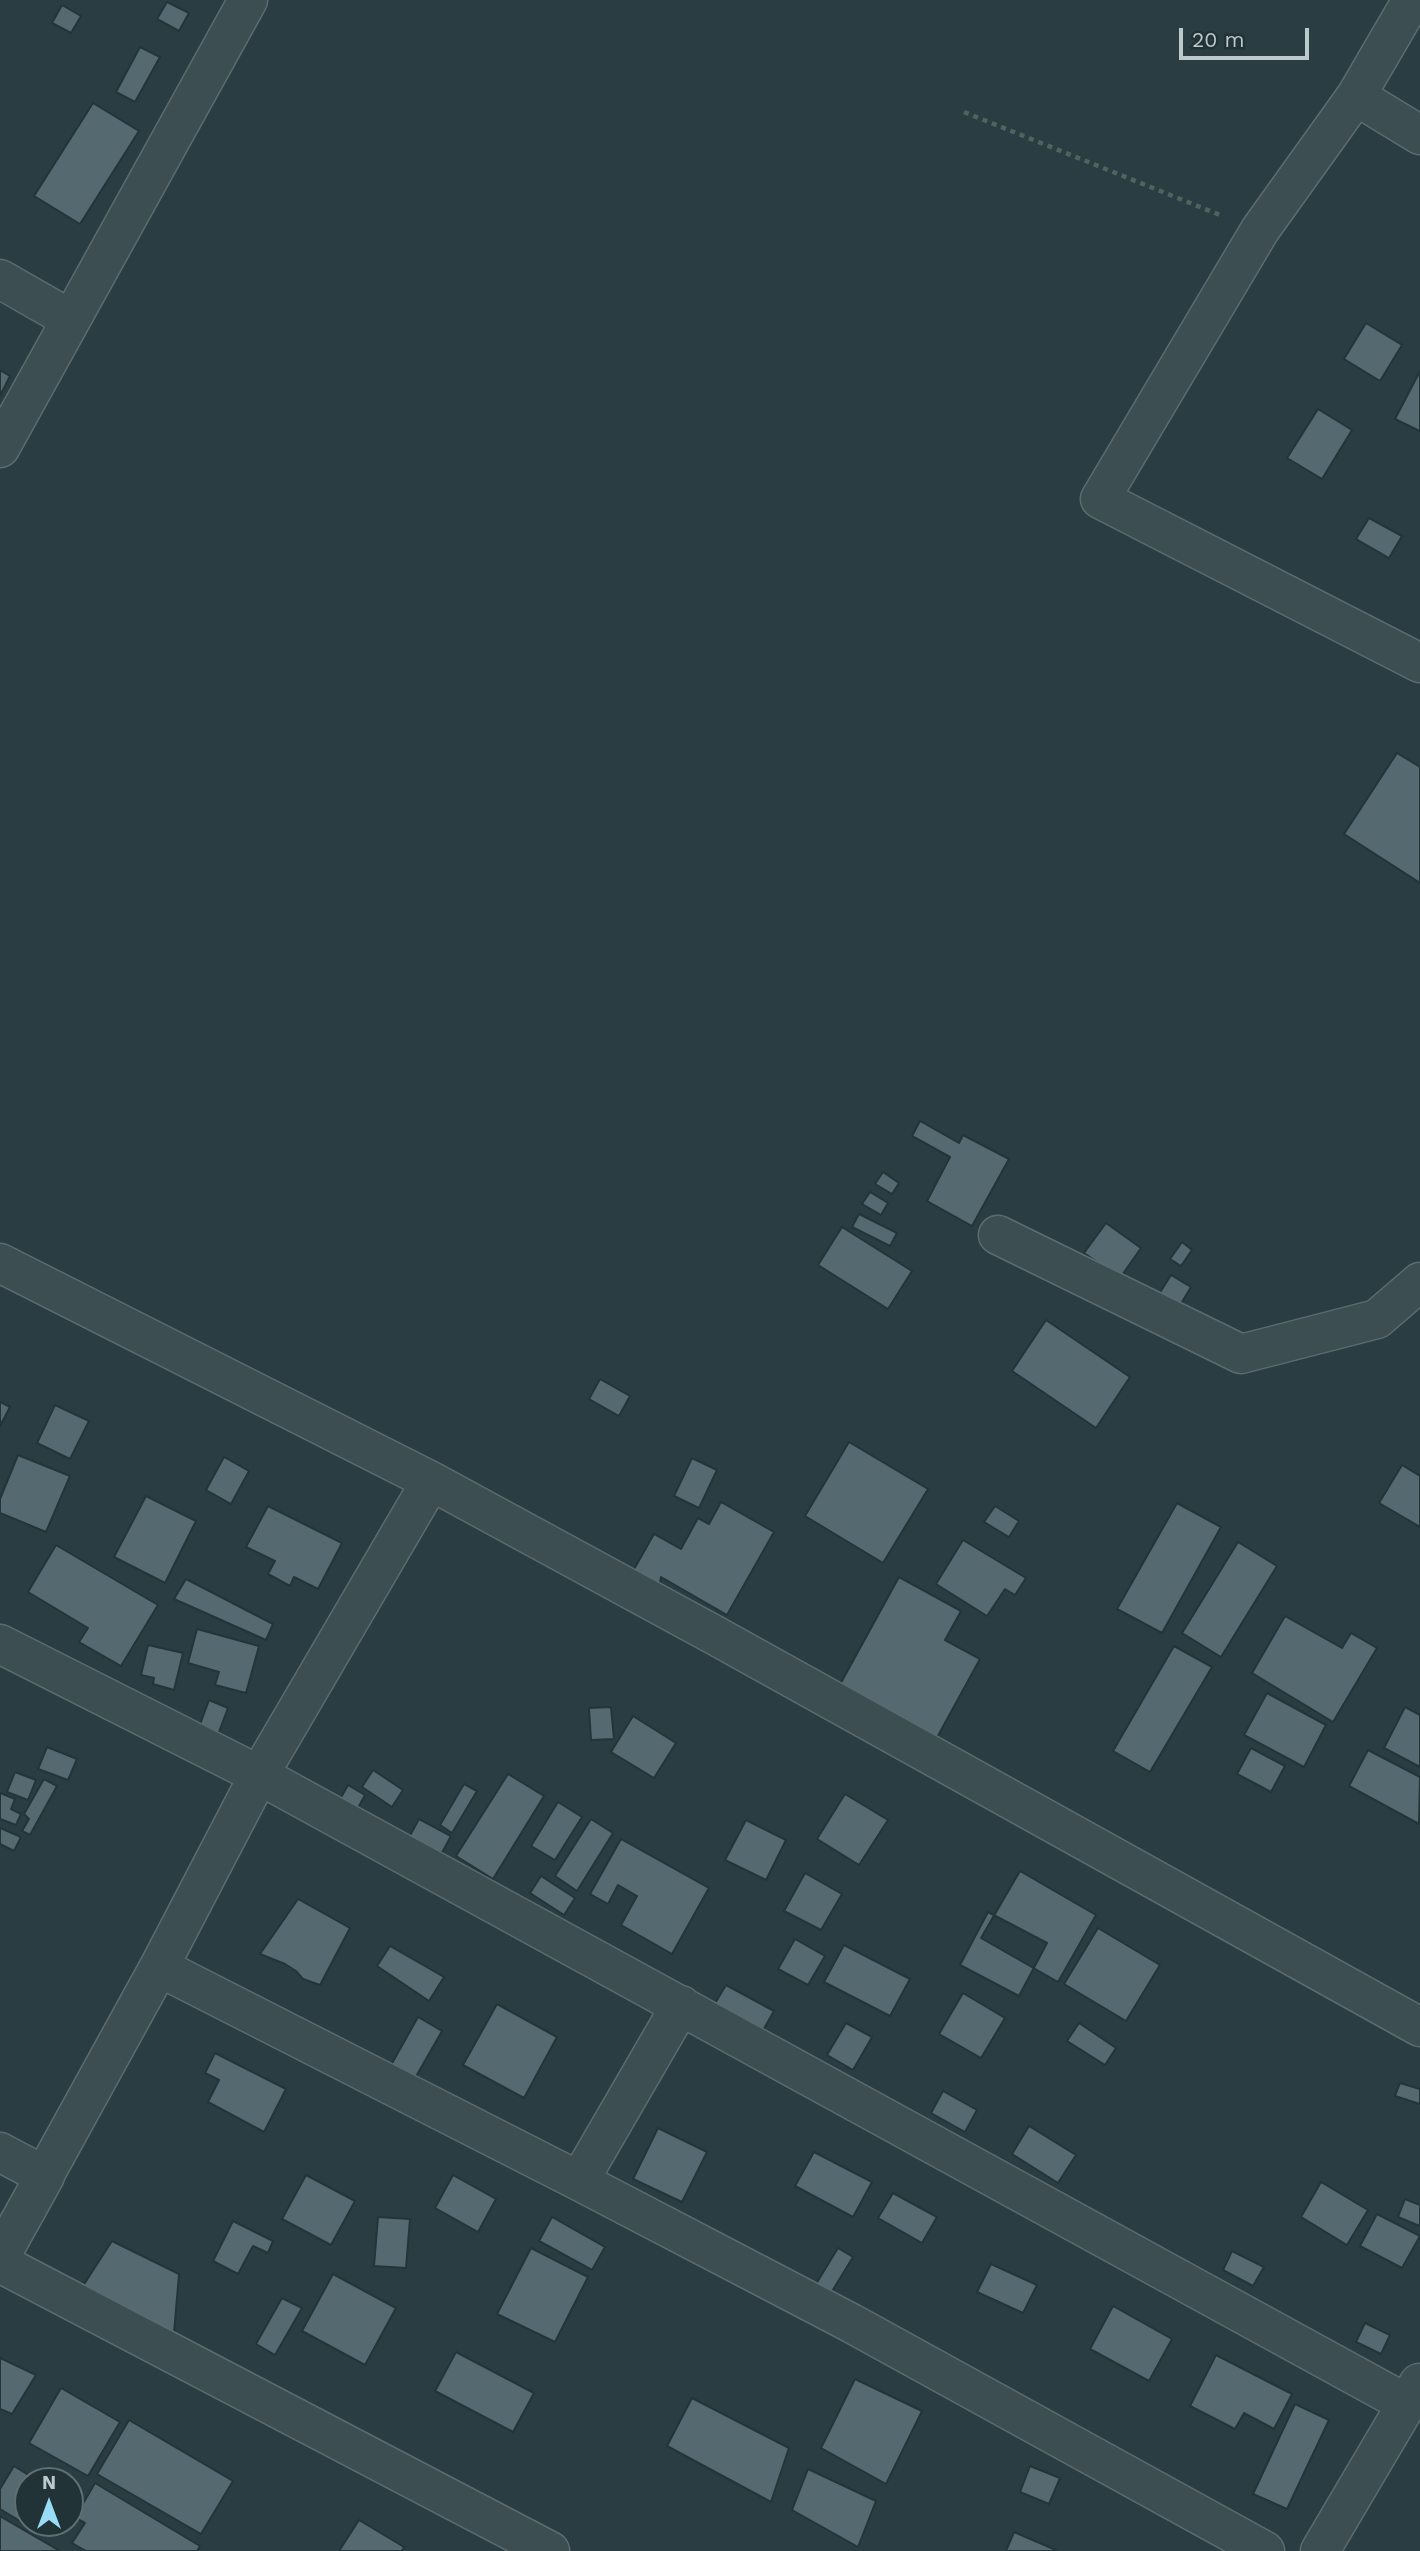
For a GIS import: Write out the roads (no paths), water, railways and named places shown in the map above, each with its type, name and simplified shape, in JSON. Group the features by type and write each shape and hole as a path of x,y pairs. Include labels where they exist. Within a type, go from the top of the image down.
{"street":[{"path":"0,448 248,0"},
{"path":"1412,0 1356,96 1260,230 1100,499 1420,663"},
{"path":"1356,96 1420,135"},
{"path":"0,279 70,319"},
{"path":"998,1235 1241,1354 1377,1319 1420,1282"},
{"path":"0,1263 430,1481 743,1650 1420,2027"},
{"path":"0,2257 159,1967 259,1775 430,1481"},
{"path":"0,1644 259,1775 681,2006 1413,2393 1320,2551"},
{"path":"159,1967 851,2323 1265,2551"},
{"path":"579,2181 681,2006"},
{"path":"0,2152 44,2176"},
{"path":"0,2263 550,2551"}]}
